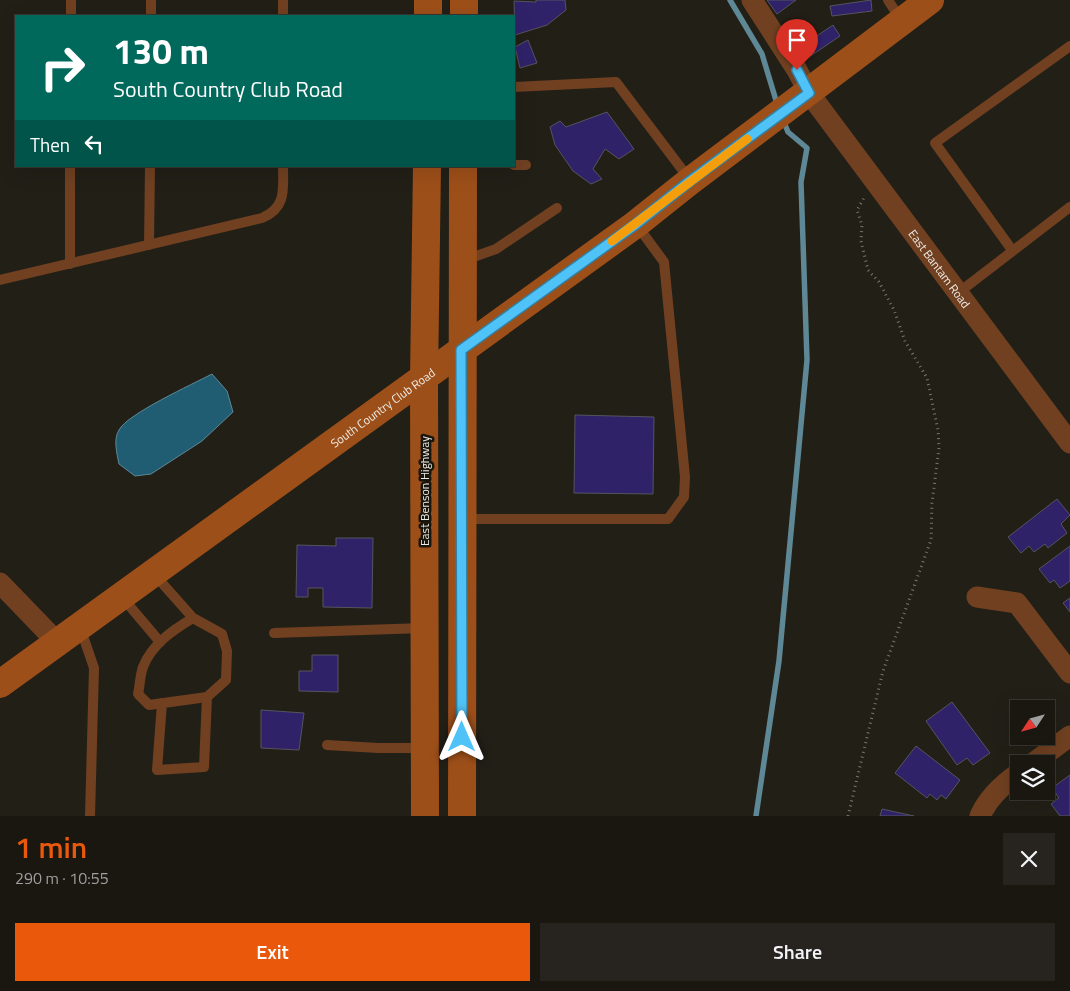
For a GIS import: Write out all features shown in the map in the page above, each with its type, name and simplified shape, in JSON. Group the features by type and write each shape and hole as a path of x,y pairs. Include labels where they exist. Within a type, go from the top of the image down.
{"main road":[{"path":"428,0 428,15"},
{"path":"464,0 464,15"},
{"name":"South Country Club Road","path":"0,684 636,224 690,181 809,93 895,10 930,0"},
{"name":"East Benson Highway","path":"425,816 424,379 427,167"},
{"path":"462,816 461,350 463,167"}],"street":[{"name":"East Bantam Road","path":"752,0 797,70 809,93 1070,442"},
{"path":"0,583 57,642"},
{"path":"977,597 1017,603 1070,673"},
{"path":"1044,755 1070,736"},
{"path":"980,816 985,806 1010,780"}],"lane":[{"path":"71,0 71,15"},
{"path":"151,0 151,15"},
{"path":"284,0 284,15"},
{"path":"1012,250 935,143 1070,46"},
{"path":"515,87 616,82 690,181"},
{"path":"515,164 526,165"},
{"path":"70,167 70,264"},
{"path":"149,245 150,167"},
{"path":"0,280 269,215 276,210 283,193 283,167"},
{"path":"958,293 1070,207"},
{"path":"462,260 496,249 557,208"},
{"path":"462,519 668,519 684,497 685,477 664,262 636,224"},
{"path":"154,573 193,618 222,634 227,651 226,680 207,697 149,705 138,694 143,668 149,655 173,630 193,618"},
{"path":"121,596 160,642"},
{"path":"80,626 94,668 90,816"},
{"path":"274,633 425,628"},
{"path":"162,703 157,770 204,767 207,697"},
{"path":"328,745 424,748"}],"path":[{"path":"848,816 883,671 931,540 932,503 939,448 938,430 927,378 905,341 894,310 879,282 868,270 861,241 862,225 857,210 862,200 876,184"}],"water":[{"path":"212,374 227,391 233,412 202,441 151,474 135,476 119,464 116,438 119,430 125,423 147,408"}],"building":[{"path":"536,0 565,0 566,10 547,25 515,35 514,1 536,2"},
{"path":"767,0 796,0 777,14"},
{"path":"871,0 872,11 832,16 830,6"},
{"path":"833,25 840,36 809,57 802,46"},
{"path":"528,40 537,63 520,68 515,47"},
{"path":"607,112 634,149 619,159 605,149 593,169 602,179 591,184 573,171 555,145 550,127 560,121 566,127"},
{"path":"575,415 654,417 653,494 574,493"},
{"path":"1057,499 1070,515 1061,524 1067,533 1048,548 1045,544 1034,552 1029,546 1021,553 1008,537"},
{"path":"336,538 373,538 372,608 323,607 323,588 308,588 308,597 296,597 297,545 336,546"},
{"path":"1070,546 1070,581 1060,588 1054,580 1050,583 1039,569"},
{"path":"1070,598 1070,612 1063,603"},
{"path":"312,655 338,655 338,692 299,691 299,671 312,671"},
{"path":"952,702 990,753 973,765 967,758 957,765 926,721"},
{"path":"261,710 304,713 299,750 261,748"},
{"path":"916,746 960,780 946,799 941,795 937,800 930,794 927,798 895,773"},
{"path":"1070,775 1070,816 1060,816 1051,804 1059,798 1055,792 1055,786"},
{"path":"882,809 914,816 880,816"}],"waterway":[{"path":"730,0 762,54 778,107"},
{"path":"756,816 779,661 807,360 801,182 807,148 788,132 783,120"}],"slow traffic":[{"path":"612,241 747,139"}],"route":[{"path":"462,737 461,350 636,224 690,181 809,93 797,70"}]}
